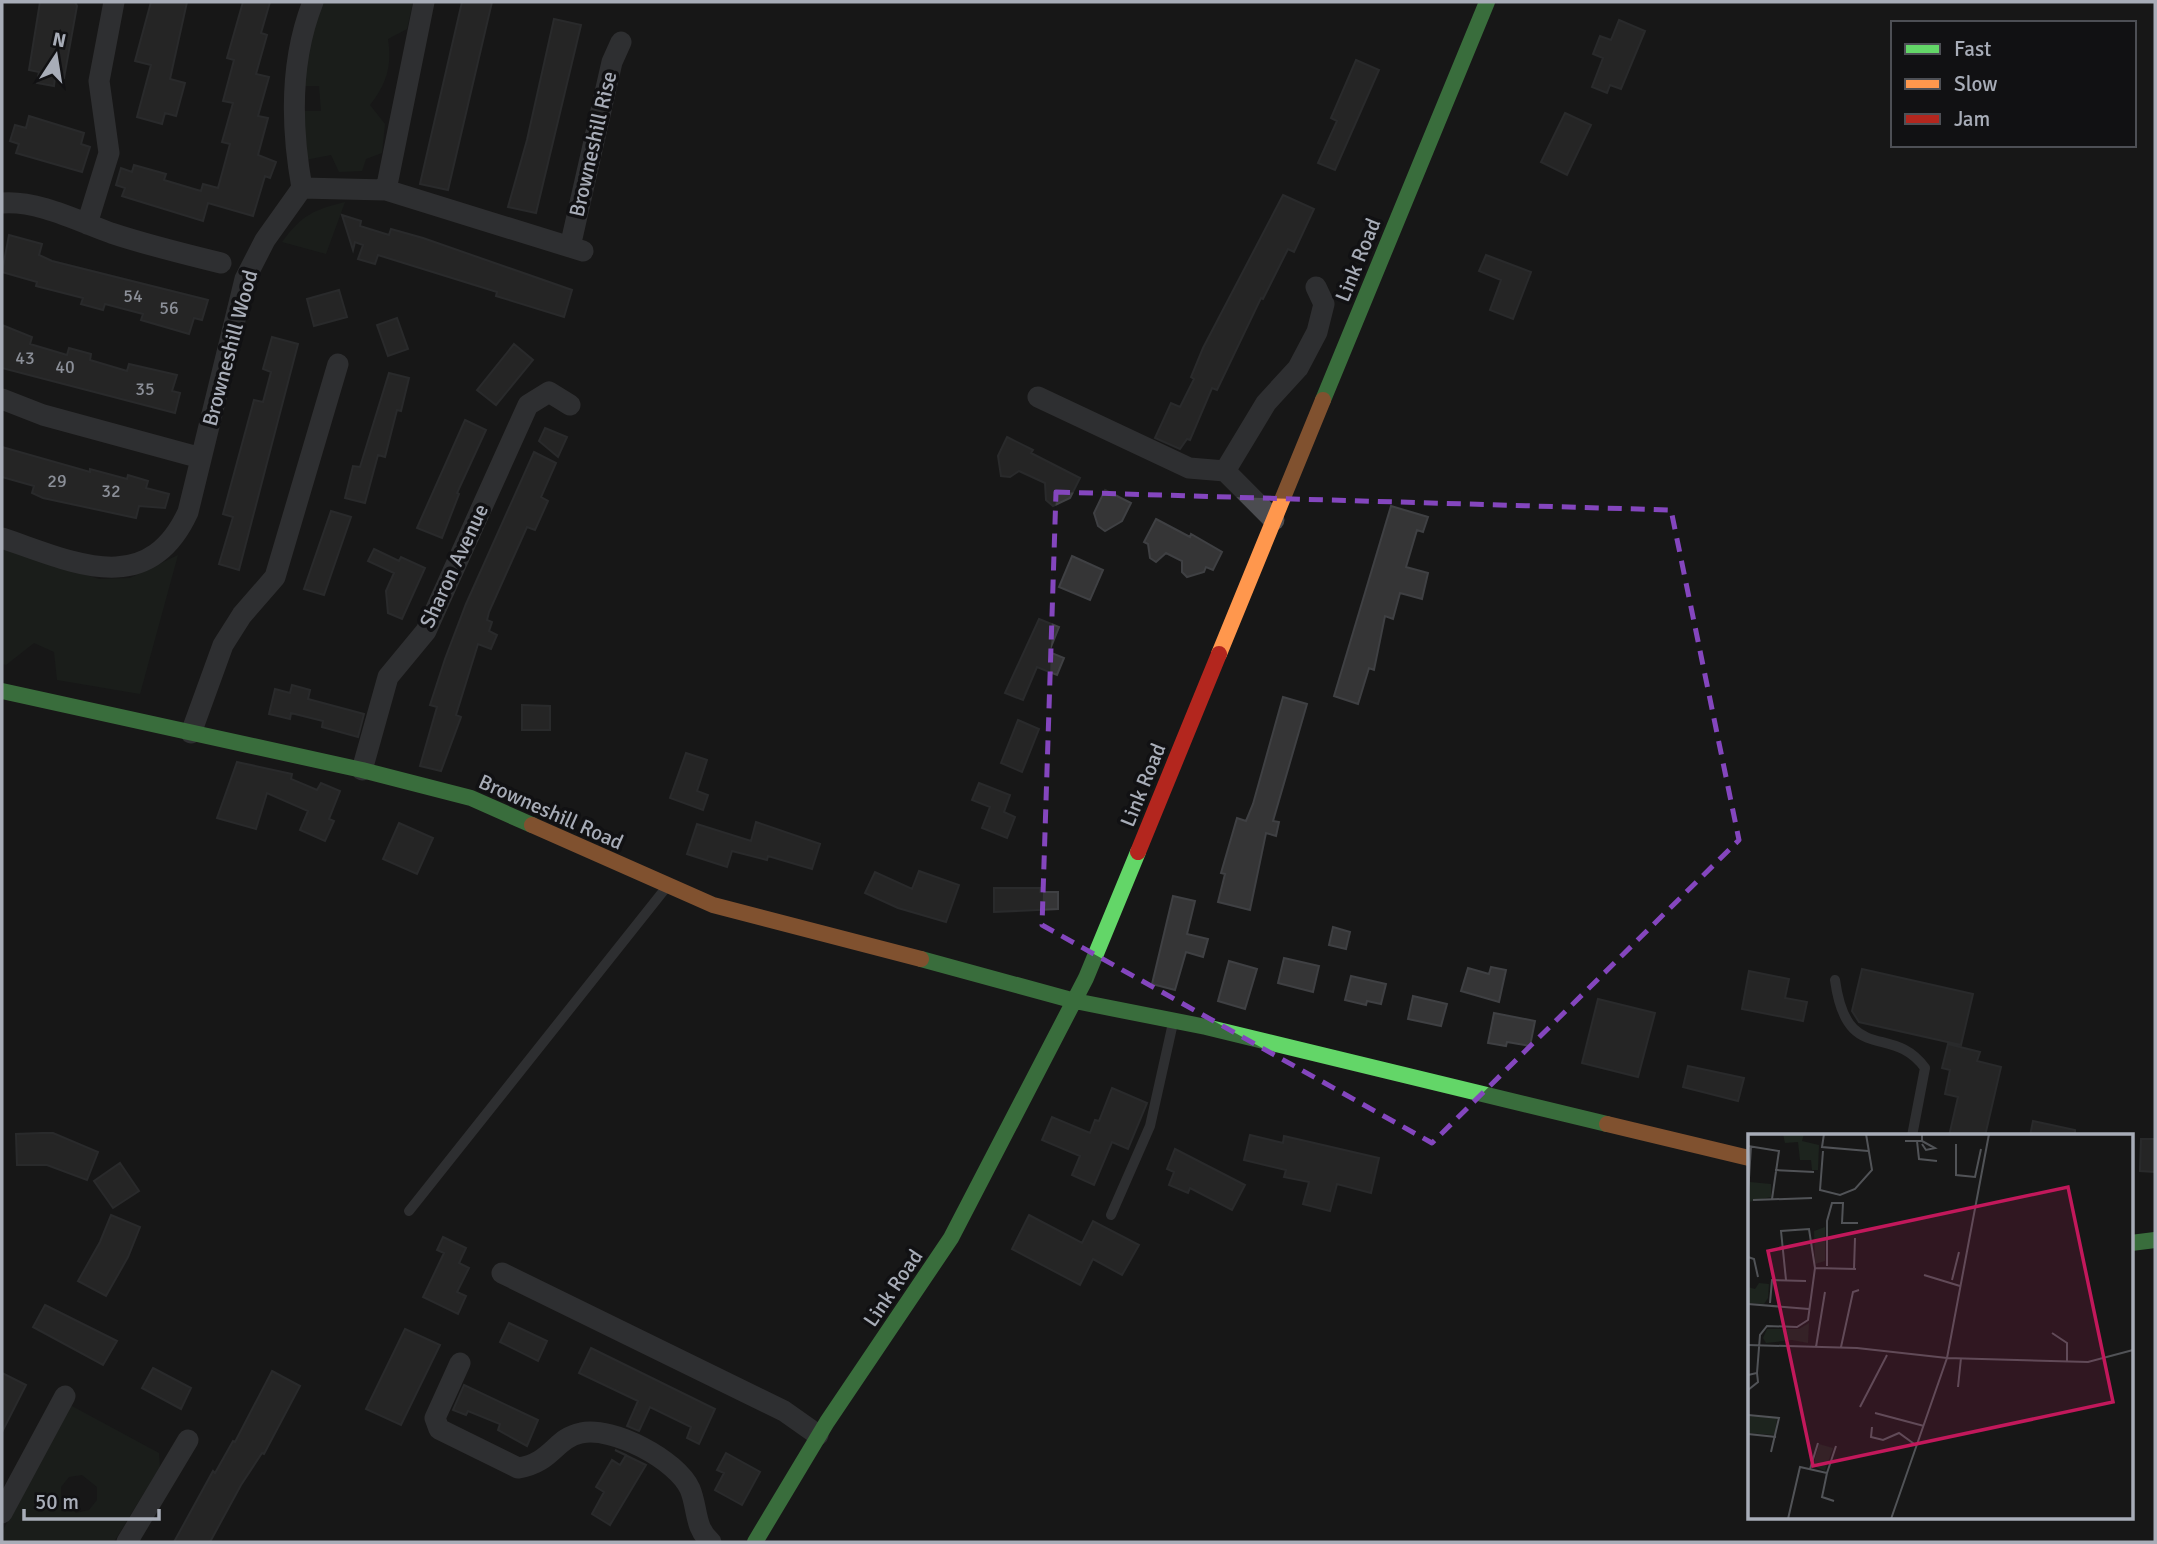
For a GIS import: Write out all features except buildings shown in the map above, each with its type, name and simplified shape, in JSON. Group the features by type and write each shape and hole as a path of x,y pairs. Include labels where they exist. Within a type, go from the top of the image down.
{"street":[{"path":"87,224 109,153 99,81 114,2"},
{"path":"302,188 296,131 296,65 301,37 313,2"},
{"path":"386,190 424,2"},
{"name":"Link Road","path":"755,1542 818,1435 951,1238 1075,1001 1487,2"},
{"name":"Browneshill Rise","path":"302,188 386,190 576,249 612,62 621,42"},
{"name":"Browneshill Wood","path":"2,538 90,567 124,568 151,556 176,537 188,512 245,279 265,240 302,188"},
{"name":"Browneshill Wood","path":"2,203 24,206 221,263"},
{"path":"1225,471 1266,403 1298,368 1317,331 1324,304 1316,288"},
{"path":"191,733 223,645 242,614 275,577 338,364"},
{"name":"Sharon Avenue","path":"362,770 388,677 426,631 528,405 549,392 570,404"},
{"path":"1038,397 1189,468 1225,471 1274,520"},
{"path":"2,399 43,415 201,458"},
{"name":"Browneshill Road","path":"2,691 362,770 471,798 667,887 713,905 1044,990 1075,1001 1174,1020 1748,1158"},
{"path":"2132,1243 2155,1240"},
{"path":"502,1273 784,1411 818,1435"},
{"path":"460,1363 435,1419 439,1429 518,1468 532,1466 548,1457 568,1437 583,1432 597,1432 640,1446 678,1471 690,1491 696,1521 711,1542"},
{"path":"2,1513 65,1396"},
{"path":"127,1542 188,1440"}],"lane":[{"path":"409,1211 667,887"},
{"path":"1835,980 1841,1014 1858,1034 1915,1055 1925,1068 1912,1134"},
{"path":"1111,1215 1150,1126 1174,1020"}],"highlighted area":[{"path":"1056,492 1671,510 1739,840 1432,1143 1042,925"}],"shaded area":[{"path":"323,2 413,2 407,29 388,39 387,74 370,105 385,124 382,153 366,159 362,171 339,172 331,155 305,160 304,111 321,111 319,86 304,86 310,32"},
{"path":"345,202 326,254 282,242 296,225 309,215"},
{"path":"2,549 99,579 130,578 178,555 140,694 57,680 54,652 34,643 6,665 2,664"},
{"path":"70,1405 159,1453 160,1467 114,1542 2,1542 2,1532","holes":["82,1475 97,1487 97,1500 89,1510 76,1513 61,1501 61,1487 69,1477"]}],"traffic: fast":[{"path":"1323,400 1487,2"},
{"path":"2,691 362,770 471,798 532,825"},
{"path":"755,1542 827,1422 951,1238 1086,978 1138,852"},
{"path":"921,959 1075,1001 1206,1027 1607,1124"},
{"path":"2132,1243 2155,1240"}],"traffic: slow":[{"path":"1219,654 1323,400"},
{"path":"532,825 713,905 921,959"},
{"path":"1607,1124 1748,1158"}],"traffic: jam":[{"path":"1138,852 1219,654"}]}
